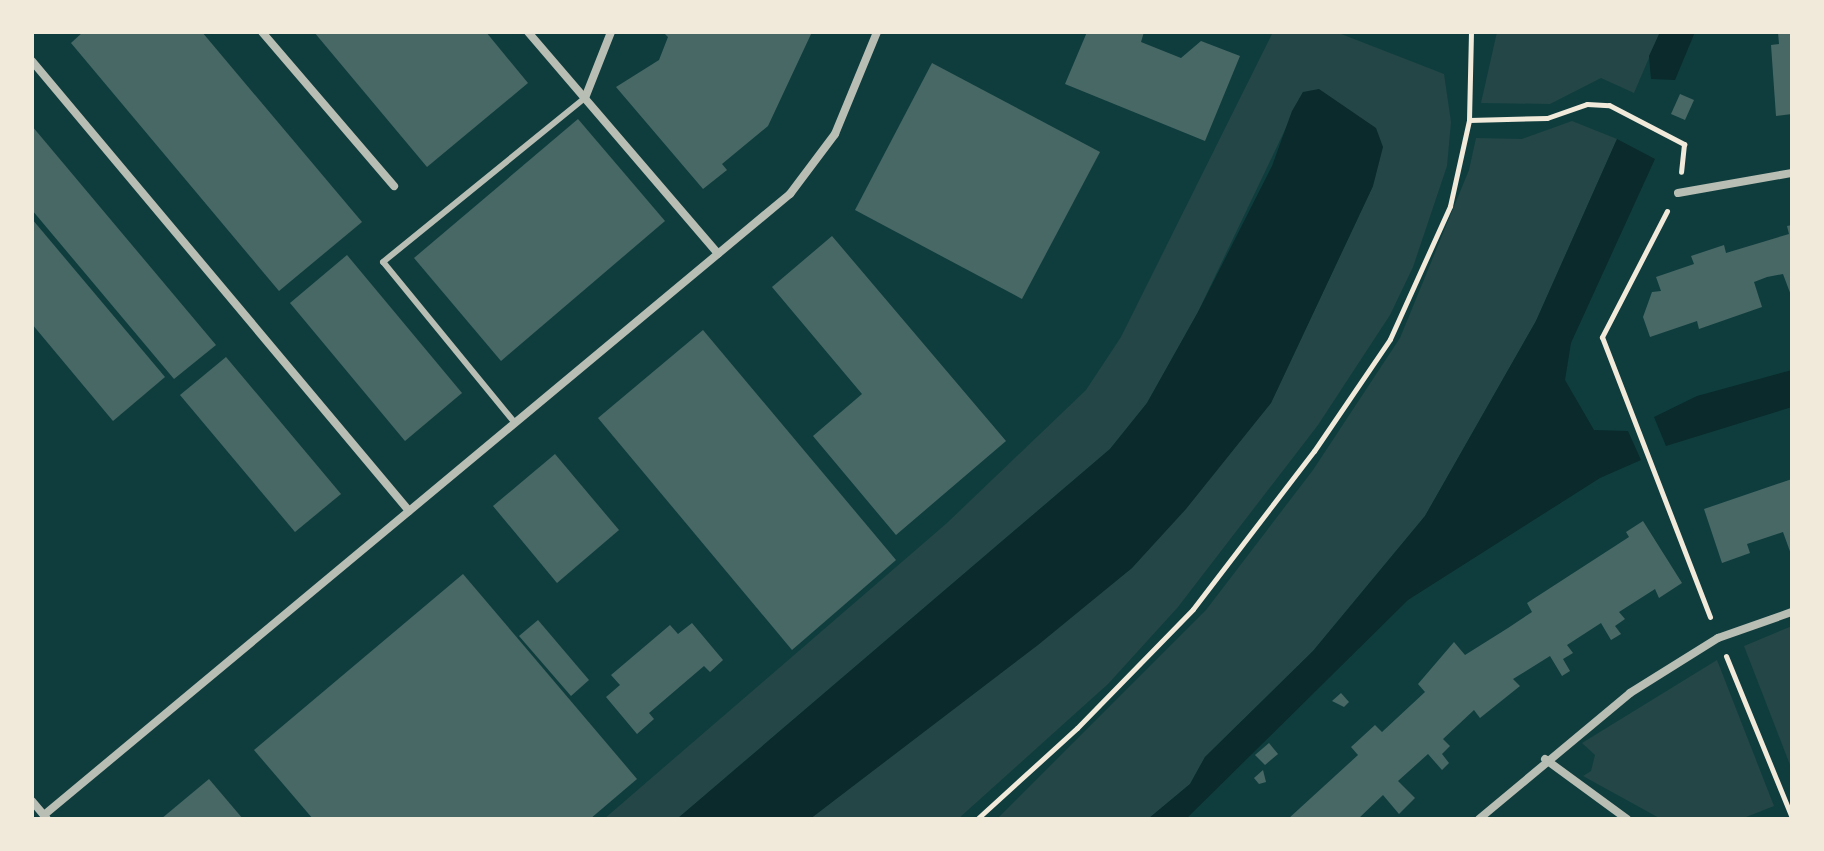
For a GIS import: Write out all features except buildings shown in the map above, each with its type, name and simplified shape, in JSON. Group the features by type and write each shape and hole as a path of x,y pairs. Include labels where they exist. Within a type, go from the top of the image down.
{"street":[{"path":"262,32 394,186"},
{"path":"528,32 718,254"},
{"path":"585,98 611,32"},
{"path":"32,801 45,817 790,194 835,134 877,32"},
{"path":"32,61 409,511"},
{"path":"1678,193 1792,173"},
{"path":"1479,819 1545,759 1630,693 1718,638 1792,612"},
{"path":"1545,759 1627,819"}],"lane":[{"path":"515,423 383,262 585,98"}],"path":[{"path":"977,819 1077,728 1193,609 1314,451 1390,339 1450,206 1469,120 1471,32"},
{"path":"1469,120 1547,118 1587,104 1609,105 1684,144 1678,193 1602,337 1718,638 1792,818"}],"shaded area":[{"path":"1273,32 1336,32 1444,74 1451,122 1447,166 1413,267 1390,315 1318,425 1178,607 1108,684 958,819 810,819 1132,568 1271,403 1373,186 1303,92 1198,312 1147,403 1110,449 677,819 604,819 947,523 1086,390 1121,337"},
{"path":"1497,32 1660,32 1634,93 1601,78 1550,104 1481,103"},
{"path":"1660,32 1695,32 1675,80 1651,79 1649,56"},
{"path":"1319,89 1376,128 1383,147 1373,186 1271,403 1186,509 1132,568 1038,645 810,819 677,819 1110,449 1147,403 1198,312 1272,166 1292,111 1303,92"},
{"path":"1572,121 1617,139 1536,321 1425,516 1313,651 1205,757 1190,784 1148,819 997,819 1206,610 1313,470 1400,338 1469,170 1476,138 1522,139"},
{"path":"1617,139 1655,159 1571,343 1565,380 1594,430 1628,431 1641,460 1600,478 1408,600 1186,819 1148,819 1190,784 1205,757 1313,651 1425,516 1536,321"},
{"path":"1792,370 1792,407 1666,446 1654,417 1697,396"},
{"path":"1792,626 1792,770 1744,646"},
{"path":"1717,660 1774,806 1741,819 1661,819 1583,776 1591,771 1595,755 1582,743"}]}
